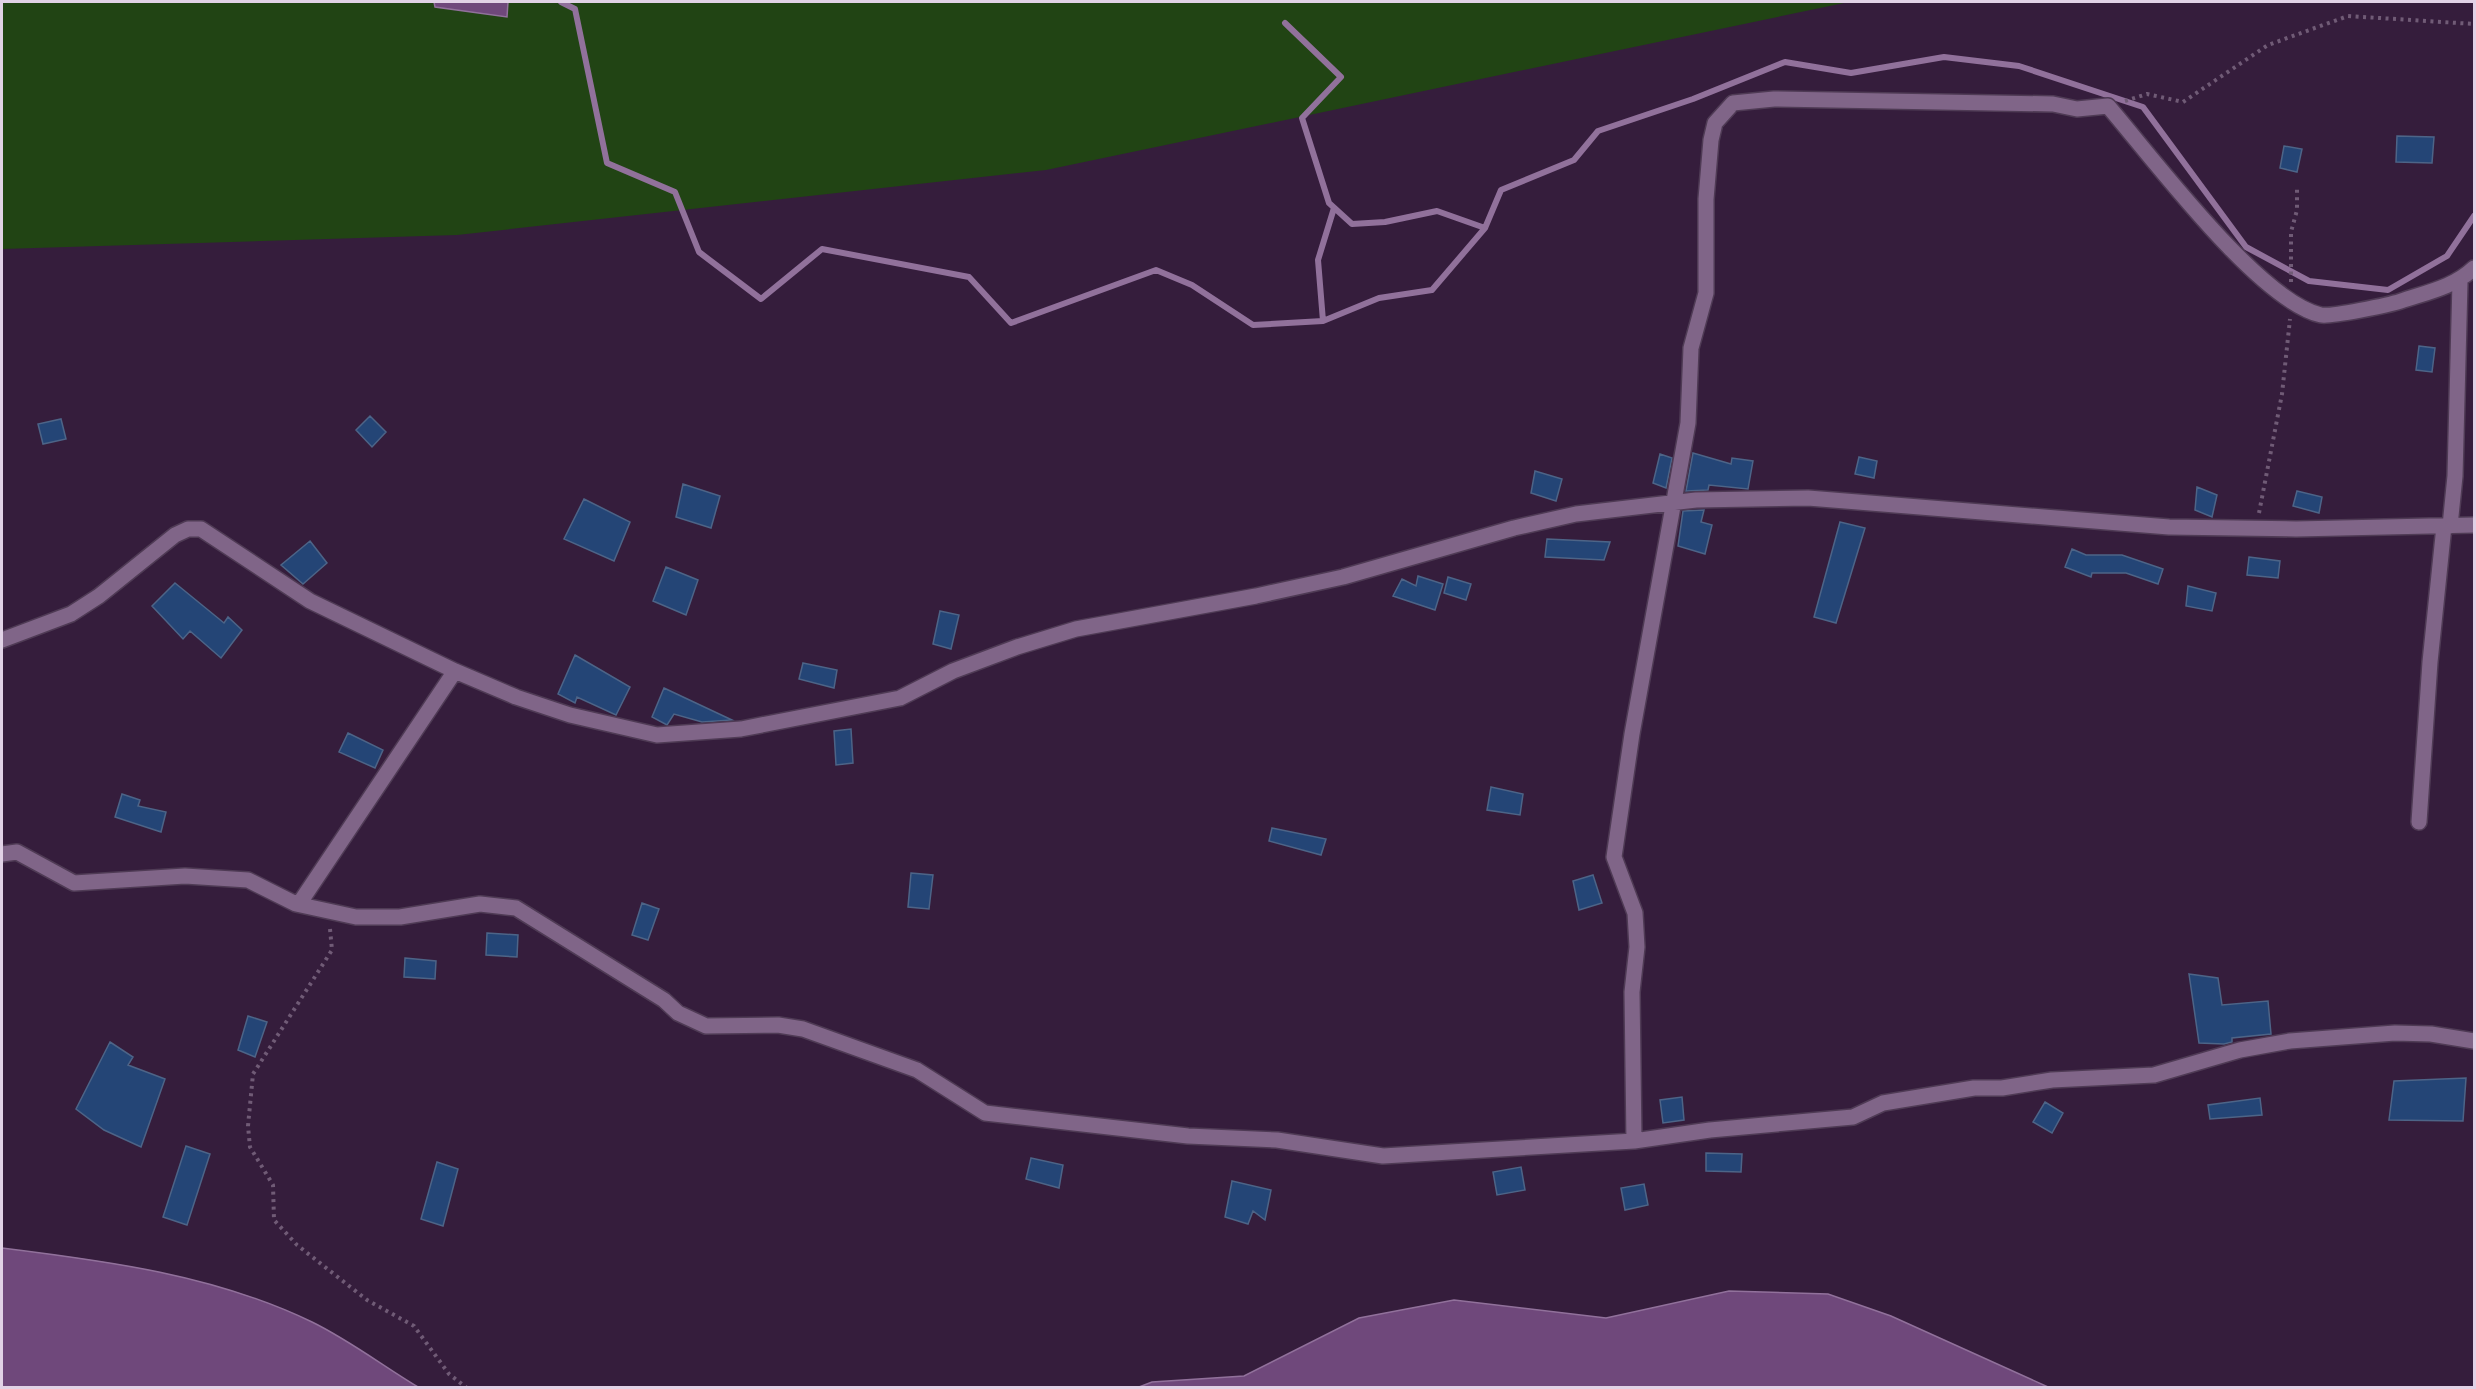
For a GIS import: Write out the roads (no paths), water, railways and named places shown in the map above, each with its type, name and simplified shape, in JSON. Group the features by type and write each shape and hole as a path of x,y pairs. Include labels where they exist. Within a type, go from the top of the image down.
{"street":[{"path":"1634,1141 1632,992 1636,936 1635,913 1614,857 1632,734 1688,423 1690,348 1706,292 1706,199 1711,140 1715,123 1733,103 1774,99 2053,104 2077,109 2108,106 2246,264 2291,303 2322,315 2395,303 2460,282 2475,268"},
{"path":"2419,822 2447,526 2455,476 2460,282"},
{"path":"2,640 71,614 99,596 175,535 188,529 201,529 310,601 455,671 516,697 616,727 657,735 741,729 900,698 953,671 1017,646 1076,629 1256,596 1343,577 1514,528 1576,514 1675,503 1808,498 2169,528 2256,529 2475,525"},
{"path":"299,904 455,671"},
{"path":"2,854 17,852 74,883 185,876 248,880 299,904 356,917 400,917 480,904 516,908 664,1000 678,1013 706,1026 778,1025 804,1029 917,1070 985,1113 1188,1137 1277,1140 1383,1156 1634,1141 1710,1130 1853,1117 1883,1103 1974,1088 2002,1088 2052,1080 2154,1075 2240,1050 2290,1041 2395,1033 2431,1034 2475,1041"}],"waterway":[{"path":"561,2 575,9 607,163 675,192 699,252 761,299 822,249 969,277 1011,323 1156,270 1192,285 1253,325 1323,321 1379,298 1432,290 1485,228 1501,190 1574,160 1598,131 1693,99 1785,62 1851,73 1944,57 2019,66 2143,107 2246,247 2309,281 2388,290 2447,256 2474,216"},
{"path":"1285,23 1341,77 1302,118 1329,203 1352,224 1385,222 1437,211 1485,228"},
{"path":"1323,321 1318,260 1334,208"}]}
